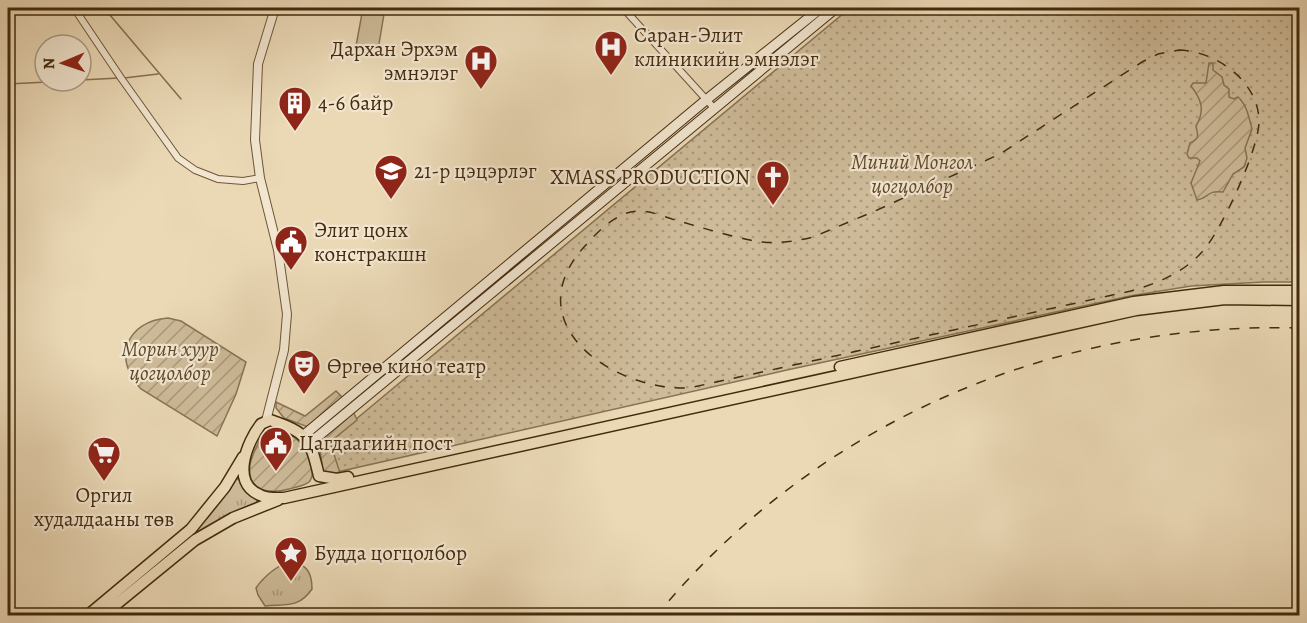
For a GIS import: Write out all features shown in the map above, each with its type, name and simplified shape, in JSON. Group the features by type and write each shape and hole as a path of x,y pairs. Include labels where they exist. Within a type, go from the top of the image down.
{"highway":[{"path":"319,476 337,479 1134,302 1224,291 1299,291"},
{"path":"87,615 105,609 195,540 233,518 284,498 1136,310 1225,299 1299,300"},
{"path":"105,609 191,529 225,487 261,424 266,421 278,423 307,439 319,476"},
{"path":"246,452 243,472 251,489 261,496 284,498"},
{"path":"297,495 315,482 319,476"}],"main road":[{"path":"307,439 706,100 821,8"},
{"path":"307,439 836,8"}],"street":[{"path":"74,8 178,158 195,170 218,179 260,178"},
{"path":"266,421 284,350 287,314 278,250 260,178 255,140 258,71 275,8"},
{"path":"623,8 714,108"}],"green space":[{"path":"363,8 385,8 378,50 356,46"},
{"name":"Миний Монгол цогцолбор","path":"850,8 1299,8 1299,282 1191,286 1130,296 787,370 337,472 331,440"},
{"path":"1209,63 1213,63 1213,70 1222,77 1224,85 1229,89 1229,97 1234,99 1238,97 1244,104 1252,129 1245,148 1247,158 1244,167 1233,174 1223,192 1214,192 1197,200 1191,183 1200,161 1197,158 1189,158 1187,154 1190,143 1198,136 1196,126 1201,115 1201,106 1191,86 1193,83 1206,83"},
{"name":"Морин хуур цогцолбор","path":"168,318 181,321 246,362 236,394 217,436 141,389 127,366 128,343 133,334 142,326"},
{"path":"336,391 343,398 308,427 284,418 276,408 276,402 305,416"},
{"path":"353,411 357,420 330,442 341,476 323,472 319,441"},
{"path":"272,428 292,436 305,449 312,472 308,483 289,489 268,491 256,486 252,481 250,466 252,458 263,432"},
{"path":"236,478 257,500 257,504 233,515 114,602"},
{"path":"293,561 308,571 312,589 297,602 265,606 256,588 273,571"}],"waterway":[{"path":"104,8 181,99"},
{"path":"124,78 158,74"},
{"path":"93,79 119,78"},
{"path":"8,84 33,83"}],"railway":[{"path":"1179,50 1206,56 1232,70 1251,92 1259,119 1254,148 1247,167 1229,208 1210,242 1187,266 1160,281 1131,291 689,388 660,386 631,378 604,365 582,348 567,326 561,302 566,275 584,247 600,230 623,214 637,211 649,212 758,242 782,242 813,237 1000,154 1142,62 1158,54 1179,50"},
{"path":"656,616 719,548 789,489 864,438 945,397 1029,365 1117,343 1208,330 1300,328"}],"place":[{"name":"Саран-Элит клиникийн эмнэлэг","path":"611,76"},
{"name":"Дархан Эрхэм эмнэлэг","path":"481,90"},
{"name":"4-6 байр","path":"295,132"},
{"name":"21-р цэцэрлэг","path":"391,200"},
{"name":"XMASS PRODUCTION","path":"773,206"},
{"name":"Элит цонх констракшн","path":"291,271"},
{"name":"Өргөө кино театр","path":"304,395"},
{"name":"Цагдаагийн пост","path":"276,472"},
{"name":"Оргил худалдааны төв","path":"104,482"},
{"name":"Будда цогцолбор","path":"291,582"}]}
